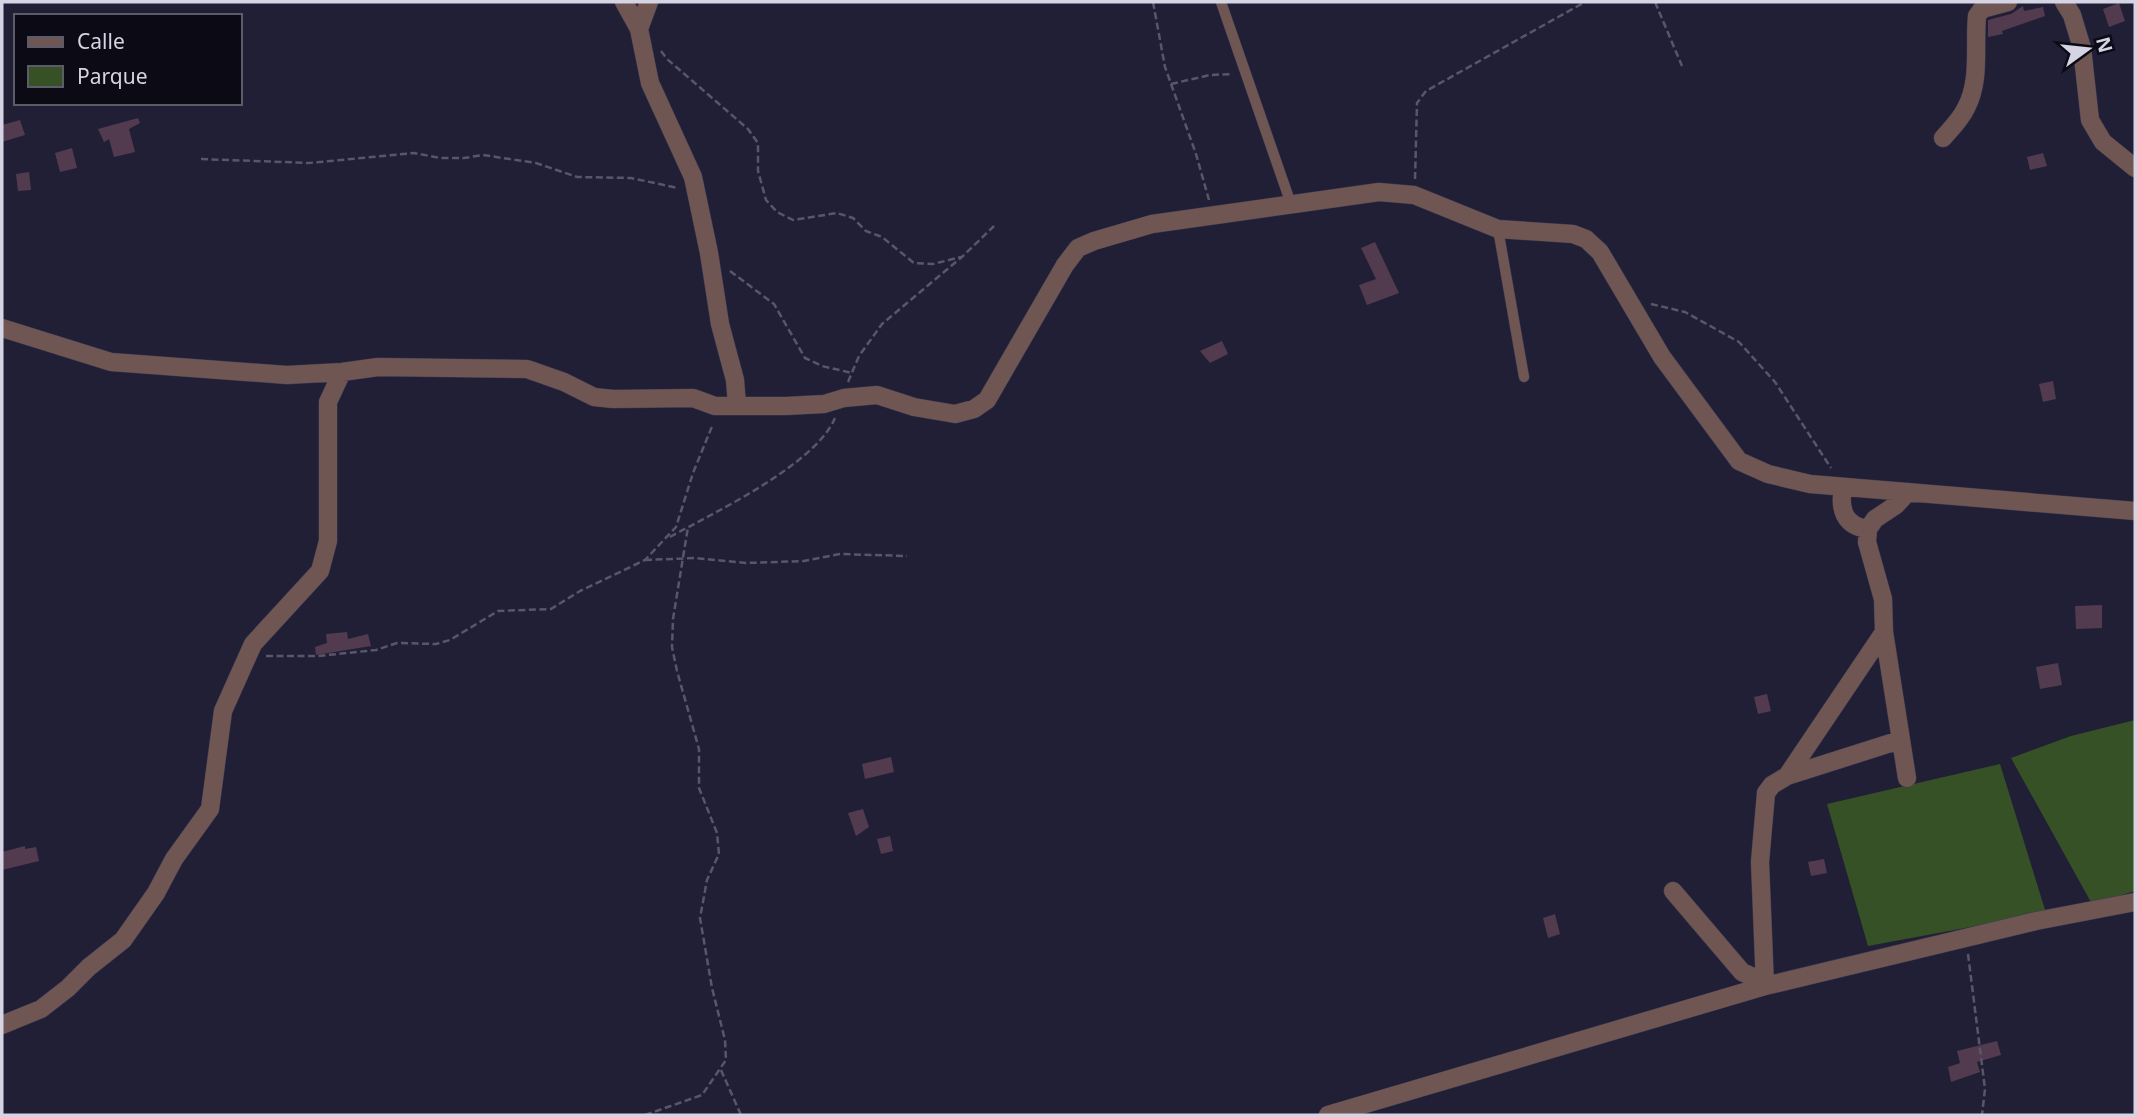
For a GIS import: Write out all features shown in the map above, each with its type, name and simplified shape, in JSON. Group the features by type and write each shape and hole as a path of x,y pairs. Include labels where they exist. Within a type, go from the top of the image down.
{"street":[{"path":"624,2 639,29 650,83 688,163 709,253 720,324 735,380 737,405"},
{"path":"639,29 649,2"},
{"path":"1943,138 1965,110 1972,95 1975,82 1977,16 1982,9 2008,2"},
{"path":"2064,2 2072,15 2082,48 2090,120 2103,142 2135,168"},
{"path":"2,328 111,362 287,375 378,367 527,369 564,382 594,397 613,400 692,398 715,406 824,404 844,398 877,395 914,407 955,414 974,409 987,400 1065,265 1078,248 1152,224 1379,192 1414,195 1498,229 1573,234 1586,239 1600,252 1662,357 1739,461 1768,474 1810,484 2135,512"},
{"path":"2,1024 41,1009 122,940 210,809 223,711 253,644 320,571 328,541 328,402 342,372"},
{"path":"1843,487 1840,501 1850,522 1857,527 1868,529"},
{"path":"1907,778 1884,632 1883,599 1867,542 1868,529 1875,520 1896,505 1908,492"},
{"path":"1787,776 1884,632"},
{"path":"1765,981 1760,862 1766,793 1772,785 1787,776 1900,740"},
{"path":"1673,891 1742,972 1765,981"},
{"path":"1328,1115 1765,981 2135,902"}],"lane":[{"path":"1221,2 1291,204"},
{"path":"1498,229 1524,377"}],"path":[{"path":"1153,2 1157,33 1171,84 1196,155 1213,215"},
{"path":"1414,195 1417,103 1426,91 1585,2"},
{"path":"1655,2 1682,66"},
{"path":"661,50 667,59 748,130 758,143 758,171 766,200 777,212 793,220 837,213 853,218 866,231 882,237 914,263 933,264 963,256"},
{"path":"1171,84 1210,75 1246,74"},
{"path":"201,159 309,163 414,153 452,158 483,155 513,158 577,177 631,178 695,191"},
{"path":"709,253 774,304 805,358 822,366 852,373"},
{"path":"1628,299 1685,312 1739,342 1775,382 1843,487"},
{"path":"247,658 318,656 376,650 397,643 436,644 450,640 498,611 551,608 645,560 676,527 708,432 716,419 737,405"},
{"path":"645,1115 702,1095 726,1060 725,1040 710,977 701,918 707,880 719,854 717,833 699,788 699,749 672,647 673,619 688,527"},
{"path":"645,560 682,558 746,563 804,561 840,554 907,556"},
{"path":"1966,937 1985,1089 1982,1115"},
{"path":"721,1070 741,1115"}],"green space":[{"path":"2135,720 2135,891 2092,904 2011,758 2071,736"},
{"path":"2000,764 2046,913 1868,946 1827,804"}],"building":[{"path":"2119,3 2125,21 2109,27 2103,9"},
{"path":"2023,6 2024,11 2043,7 2045,16 2002,31 2003,34 1988,37 1988,20 2011,14"},
{"path":"138,118 140,123 129,129 135,152 114,157 109,139 104,142 98,129"},
{"path":"20,120 25,135 2,142 2,125"},
{"path":"72,148 77,168 60,172 55,153"},
{"path":"2043,153 2047,166 2030,170 2027,157"},
{"path":"29,172 31,190 18,191 16,174"},
{"path":"1375,242 1399,293 1367,305 1359,285 1376,279 1361,248"},
{"path":"1222,341 1228,354 1210,363 1200,351"},
{"path":"2053,381 2056,399 2043,402 2039,384"},
{"path":"2102,605 2102,628 2076,629 2075,606"},
{"path":"347,632 348,639 368,634 371,646 316,655 315,647 327,643 326,634"},
{"path":"2058,663 2062,685 2040,689 2036,667"},
{"path":"1767,694 1771,711 1758,714 1754,697"},
{"path":"891,757 894,772 865,779 862,764"},
{"path":"863,809 869,827 856,836 848,813"},
{"path":"890,836 893,851 881,854 877,839"},
{"path":"25,846 25,849 36,847 39,861 2,870 2,852"},
{"path":"1824,859 1827,873 1811,876 1808,862"},
{"path":"1555,914 1560,934 1548,938 1543,918"},
{"path":"1997,1041 2001,1055 1977,1062 1980,1072 1951,1082 1948,1067 1960,1063 1957,1051"}]}
